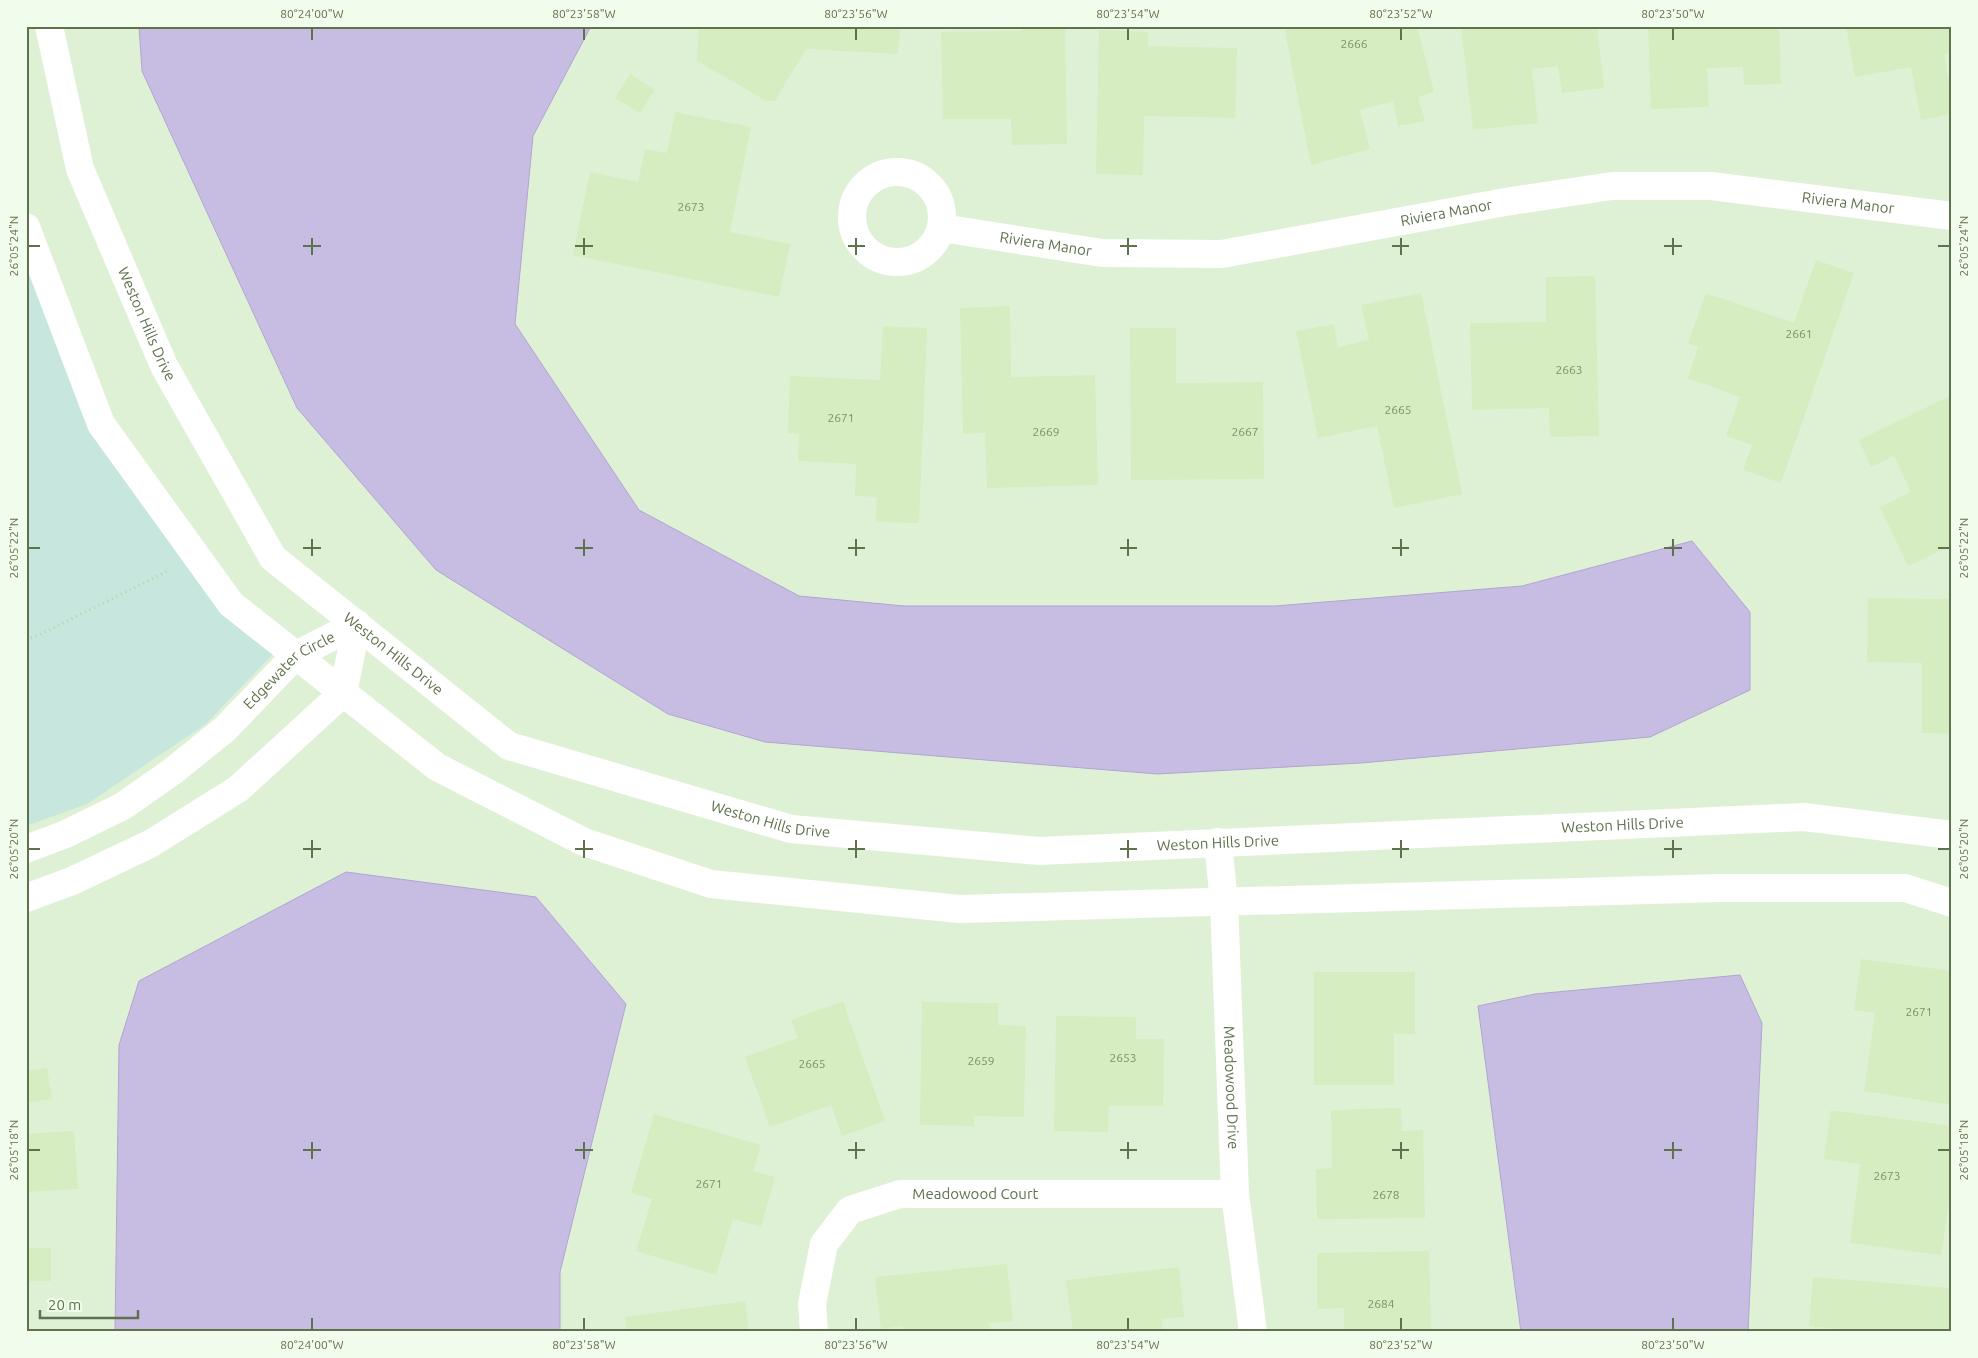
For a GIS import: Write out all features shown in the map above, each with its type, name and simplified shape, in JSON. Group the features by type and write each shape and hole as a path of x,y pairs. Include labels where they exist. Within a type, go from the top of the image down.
{"street":[{"name":"Weston Hills Drive","path":"48,26 80,169 164,366 273,558 509,746 791,829 1038,851 1804,817 1952,834"},
{"name":"Riviera Manor","path":"942,228 1102,253 1222,254 1511,201 1612,186 1711,186 1952,216"},
{"path":"26,227 101,424 231,604 438,767 584,842 711,884 959,909 1720,888 1905,888 1952,903"},
{"name":"Edgewater Circle","path":"26,849 66,834 123,806 173,771 225,729 296,655 357,624"},
{"name":"Edgewater Circle","path":"343,693 357,624"},
{"path":"26,898 72,881 150,844 238,789 343,693"},
{"name":"Meadowood Drive","path":"1218,842 1224,902 1236,1194 1253,1332"},
{"name":"Meadowood Court","path":"814,1332 812,1304 824,1244 850,1210 900,1194 1236,1194"}],"path":[{"path":"26,639 37,636 173,568"}],"shaded area":[{"path":"26,26 1952,26 1952,1332 26,1332"},
{"path":"139,26 591,26 533,136 515,324 639,510 799,596 904,606 1275,606 1522,586 1692,541 1750,612 1750,690 1650,737 1361,763 1157,774 765,742 668,714 436,570 297,408 142,71"},
{"path":"26,253 94,425 274,653 206,724 87,804 26,826"},
{"path":"346,872 536,897 626,1004 560,1272 560,1332 115,1332 119,1045 139,981"},
{"path":"1740,975 1762,1023 1748,1332 1521,1332 1478,1006 1535,994"}],"building":[{"path":"699,26 900,26 898,54 806,49 775,101 766,101 697,61"},
{"path":"1022,26 1065,26 1067,144 1012,145 1011,119 943,119 941,32 1022,31"},
{"path":"1284,26 1362,26 1363,29 1375,26 1417,26 1434,92 1418,97 1425,121 1398,126 1393,101 1360,110 1370,149 1311,165"},
{"path":"1461,26 1597,26 1604,88 1562,93 1558,66 1532,69 1538,123 1473,130"},
{"path":"1648,26 1779,26 1781,84 1744,85 1743,67 1707,68 1709,107 1651,109"},
{"path":"1846,26 1952,26 1952,53 1944,54 1952,98 1952,114 1921,120 1911,67 1855,77"},
{"path":"1099,30 1148,32 1148,46 1237,48 1235,118 1144,116 1143,175 1096,174"},
{"path":"630,74 655,90 640,113 615,98"},
{"path":"675,112 751,127 730,232 790,244 779,297 573,255 590,172 638,182 645,149 667,153"},
{"path":"1816,260 1854,273 1781,483 1743,470 1752,445 1726,436 1740,397 1688,378 1698,347 1688,343 1706,293 1794,323"},
{"path":"1595,276 1599,436 1550,437 1549,408 1472,410 1470,323 1546,322 1546,277"},
{"path":"1421,293 1462,494 1394,508 1377,426 1318,438 1296,331 1334,324 1338,347 1369,340 1361,305"},
{"path":"1010,306 1011,377 1095,375 1098,485 987,488 985,433 963,434 960,308"},
{"path":"883,326 927,328 919,523 876,522 877,497 855,496 856,464 798,461 799,434 788,433 790,376 880,380"},
{"path":"1130,328 1176,328 1176,383 1263,382 1264,479 1131,480"},
{"path":"1952,395 1952,545 1908,566 1880,507 1911,492 1894,456 1871,467 1859,440"},
{"path":"1868,598 1952,599 1952,734 1922,733 1922,663 1867,662"},
{"path":"1861,959 1952,971 1952,1105 1864,1091 1875,1013 1854,1010"},
{"path":"1314,972 1415,972 1415,1034 1394,1034 1394,1085 1314,1085"},
{"path":"843,1001 885,1121 842,1136 831,1105 770,1127 745,1057 798,1038 791,1020"},
{"path":"922,1002 998,1003 998,1025 1026,1026 1024,1117 974,1116 974,1126 920,1125"},
{"path":"1056,1016 1136,1017 1136,1039 1164,1039 1163,1106 1109,1106 1108,1132 1054,1131"},
{"path":"47,1068 52,1099 26,1103 26,1071"},
{"path":"1401,1108 1402,1131 1423,1130 1425,1218 1317,1219 1316,1169 1332,1168 1331,1110"},
{"path":"1831,1110 1952,1126 1952,1183 1941,1255 1850,1243 1860,1164 1824,1159"},
{"path":"654,1114 761,1145 753,1171 775,1177 761,1227 733,1219 716,1275 636,1251 652,1199 631,1193"},
{"path":"74,1131 78,1189 26,1192 26,1134"},
{"path":"26,1202 28,1202 29,1225 26,1226"},
{"path":"26,1248 51,1248 51,1281 26,1281"},
{"path":"1429,1251 1431,1332 1344,1332 1344,1308 1317,1309 1317,1253"},
{"path":"1007,1264 1013,1321 989,1323 990,1332 903,1332 903,1326 881,1329 875,1277"},
{"path":"1179,1267 1184,1317 1161,1319 1163,1332 1073,1332 1066,1280"},
{"path":"1813,1277 1952,1288 1952,1331 1839,1332 1839,1329 1809,1326"},
{"path":"745,1301 749,1332 627,1332 625,1317"}]}
